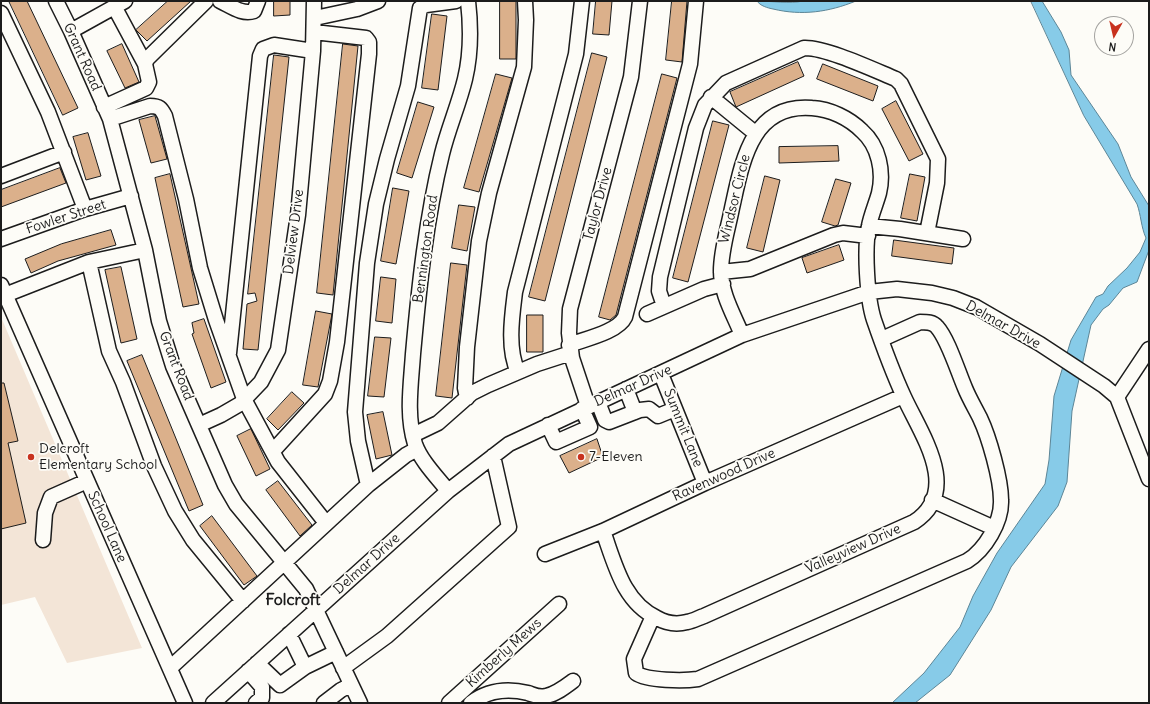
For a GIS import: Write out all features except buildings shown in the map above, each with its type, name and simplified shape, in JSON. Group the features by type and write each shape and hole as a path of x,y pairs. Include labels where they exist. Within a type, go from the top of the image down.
{"street":[{"name":"Grant Road","path":"56,1 108,113 131,196 159,321 173,366 225,485 236,504 283,563 306,589 360,703"},
{"path":"145,64 147,59 206,1"},
{"path":"220,1 241,11 249,12 254,11 258,1"},
{"name":"Delview Drive","path":"199,425 221,415 244,399 261,382 278,350 298,215 313,51 314,1"},
{"path":"314,25 378,1"},
{"path":"368,485 358,441 355,412 367,263 376,204 408,86 420,8 426,5 456,1"},
{"name":"Bennington Road","path":"448,491 425,462 417,449 409,420 416,326 430,205 442,152 465,78 470,52 471,24 468,1"},
{"path":"467,398 465,388 468,347 479,241 489,193 524,67 526,20 525,1"},
{"path":"518,372 513,357 513,306 515,292 574,66 580,29 582,1"},
{"name":"Taylor Drive","path":"589,406 570,349 570,309 631,77 640,1"},
{"path":"413,435 438,423 467,398 488,385 570,349 622,324 690,64 696,1"},
{"path":"71,31 120,4 145,64 149,82 146,88 108,113"},
{"path":"1,12 48,112 85,209"},
{"path":"273,451 325,394 330,381 337,342 369,54 369,42 366,38 314,25"},
{"path":"229,355 260,56 263,49 274,45 313,51"},
{"path":"664,306 659,291 660,277 696,128 705,105 726,83 804,48 814,48 896,79 900,84 938,159 937,183 927,233"},
{"path":"711,97 755,133"},
{"path":"108,113 157,106 161,109 165,116 186,199 200,268 216,320 244,399 278,462 326,523"},
{"name":"Windsor Circle","path":"742,336 727,300 722,278 723,250 740,172 748,145 755,133 774,116 804,107 825,110 852,122 873,142 878,154 880,183 868,231 868,292"},
{"path":"1,176 64,152"},
{"name":"Fowler Street","path":"1,239 85,209 131,196"},
{"path":"647,314 704,289 722,278 750,269 834,235 868,231 927,233 963,239"},
{"path":"3,290 89,262 144,250"},
{"path":"89,262 109,351 123,382 154,466 174,511 193,540 243,601"},
{"name":"Delmar Drive","path":"213,703 448,491 509,444 742,336 868,292 897,289 932,293 953,298 976,307 1081,371 1104,386 1117,397"},
{"name":"School Lane","path":"3,290 185,703"},
{"name":"Valleyview Drive","path":"603,531 627,592 638,606 653,616 671,623 679,623 704,616 914,522 924,515 932,500 936,478 934,462 928,445 904,396 874,318 868,292"},
{"path":"653,616 634,659 636,673 640,676 652,678 698,679 967,561 980,551 994,528 1002,500 991,448 981,419 966,392 938,329 932,323 920,322 882,339"},
{"path":"1149,349 1117,397 1149,480"},
{"name":"Summit Lane","path":"661,374 705,483"},
{"path":"626,389 635,412"},
{"name":"Ravenwood Drive","path":"545,554 603,531 705,483 904,396"},
{"path":"589,406 609,422 635,412 649,409 658,416 675,409"},
{"path":"548,425 556,442 590,427 589,406"},
{"path":"170,668 368,485 406,455 417,449"},
{"path":"343,668 387,636 509,527 493,456"},
{"path":"43,540 45,513 51,497 87,480"},
{"path":"932,500 994,528"},
{"name":"Kimberly Mews","path":"449,703 559,604"},
{"path":"289,634 305,667"},
{"path":"252,667 280,685 305,667 336,652"},
{"path":"252,667 262,687 262,698 256,703"},
{"path":"471,703 487,693 508,690 541,697 547,696 558,692 573,680"},
{"path":"324,703 341,690 351,685"}],"shaded area":[{"name":"Delcroft Elementary School","path":"1,317 142,648 67,663 35,597 1,605"}],"water":[{"path":"757,1 856,1 836,8 815,12 794,12 771,9 758,3"},
{"path":"1031,1 1042,1 1061,32 1069,50 1071,75 1118,144 1131,177 1149,206 1149,250 1137,282 1123,288 1109,305 1103,309 1091,325 1072,411 1067,482 1058,506 1011,567 991,610 950,675 915,703 892,703 924,673 960,627 973,596 997,553 1045,484 1049,460 1054,396 1071,340 1096,297 1103,294 1108,286 1127,268 1140,252 1146,238 1137,204 1084,116"}],"place":[{"name":"Delcroft Elementary School","path":"31,457"},
{"name":"7-Eleven","path":"581,457"}],"district":[{"name":"Folcroft","path":"293,600"}]}
